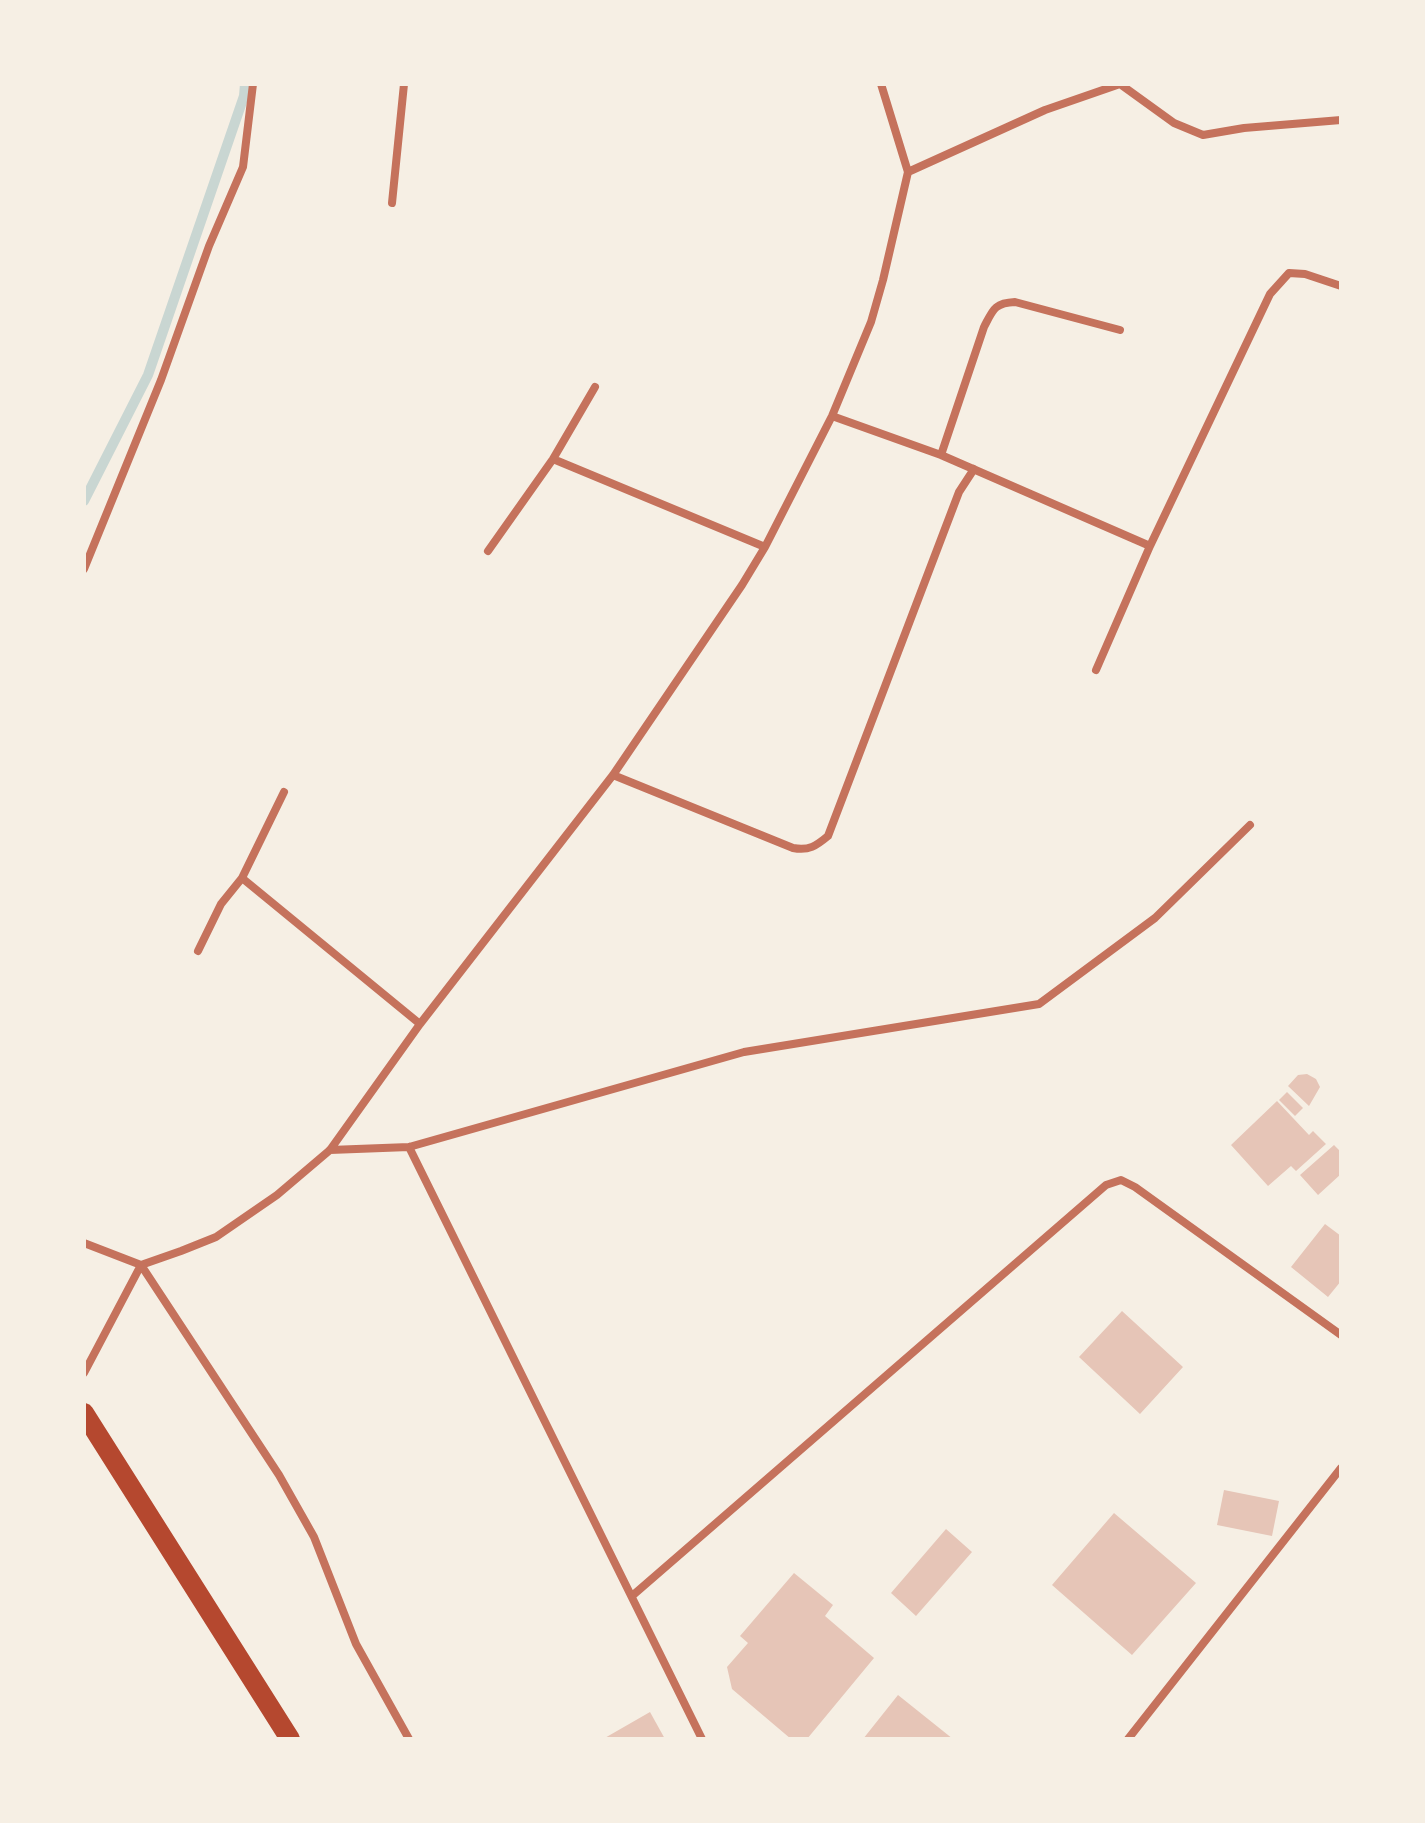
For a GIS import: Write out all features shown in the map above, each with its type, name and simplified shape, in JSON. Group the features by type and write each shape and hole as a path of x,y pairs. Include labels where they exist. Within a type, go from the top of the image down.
{"main road":[{"path":"84,1413 290,1739"}],"street":[{"path":"84,569 161,380 209,246 243,167 253,84"},
{"path":"392,203 404,84"},
{"path":"84,1373 141,1265 216,1237 277,1195 330,1150 420,1024 613,775 742,585 765,547 832,416 871,322 883,280 908,172 881,84"},
{"path":"908,172 1045,110 1120,84 1174,123 1203,135 1244,128 1341,120"},
{"path":"1096,670 1150,546 1270,294 1289,273 1341,286"},
{"path":"941,455 984,327 992,310 1001,302 1015,302 1120,330"},
{"path":"488,551 553,459 595,387"},
{"path":"832,416 941,455 1150,546"},
{"path":"553,459 765,547"},
{"path":"613,775 793,848 805,850 828,836 959,492 974,469"},
{"path":"198,951 221,904 242,878 284,792"},
{"path":"330,1150 409,1147 744,1052 1039,1004 1155,918 1250,825"},
{"path":"242,878 420,1024"},
{"path":"409,1147 702,1739"},
{"path":"632,1596 1106,1185 1121,1180 1135,1187 1341,1335"},
{"path":"84,1243 141,1265 286,1487 314,1537 356,1644 409,1739"},
{"path":"1128,1739 1341,1468"}],"building":[{"path":"1307,1074 1316,1079 1320,1087 1309,1106 1288,1086 1298,1075"},
{"path":"1287,1092 1303,1108 1295,1116 1279,1100"},
{"path":"1277,1101 1309,1135 1313,1131 1326,1144 1296,1171 1291,1166 1268,1186 1231,1145"},
{"path":"1334,1145 1341,1152 1341,1174 1318,1195 1300,1175"},
{"path":"1325,1224 1341,1236 1341,1281 1328,1297 1291,1267"},
{"path":"1122,1311 1183,1367 1140,1414 1079,1357"},
{"path":"1224,1490 1279,1501 1272,1536 1217,1525"},
{"path":"1114,1513 1196,1583 1132,1655 1052,1585"},
{"path":"946,1529 972,1552 916,1616 891,1593"},
{"path":"794,1573 833,1605 825,1616 874,1658 807,1739 791,1739 732,1689 727,1667 748,1643 740,1636"},
{"path":"898,1695 953,1739 863,1739"},
{"path":"650,1712 665,1739 603,1739"}],"waterway":[{"path":"84,501 148,375 244,96 245,84"}]}
